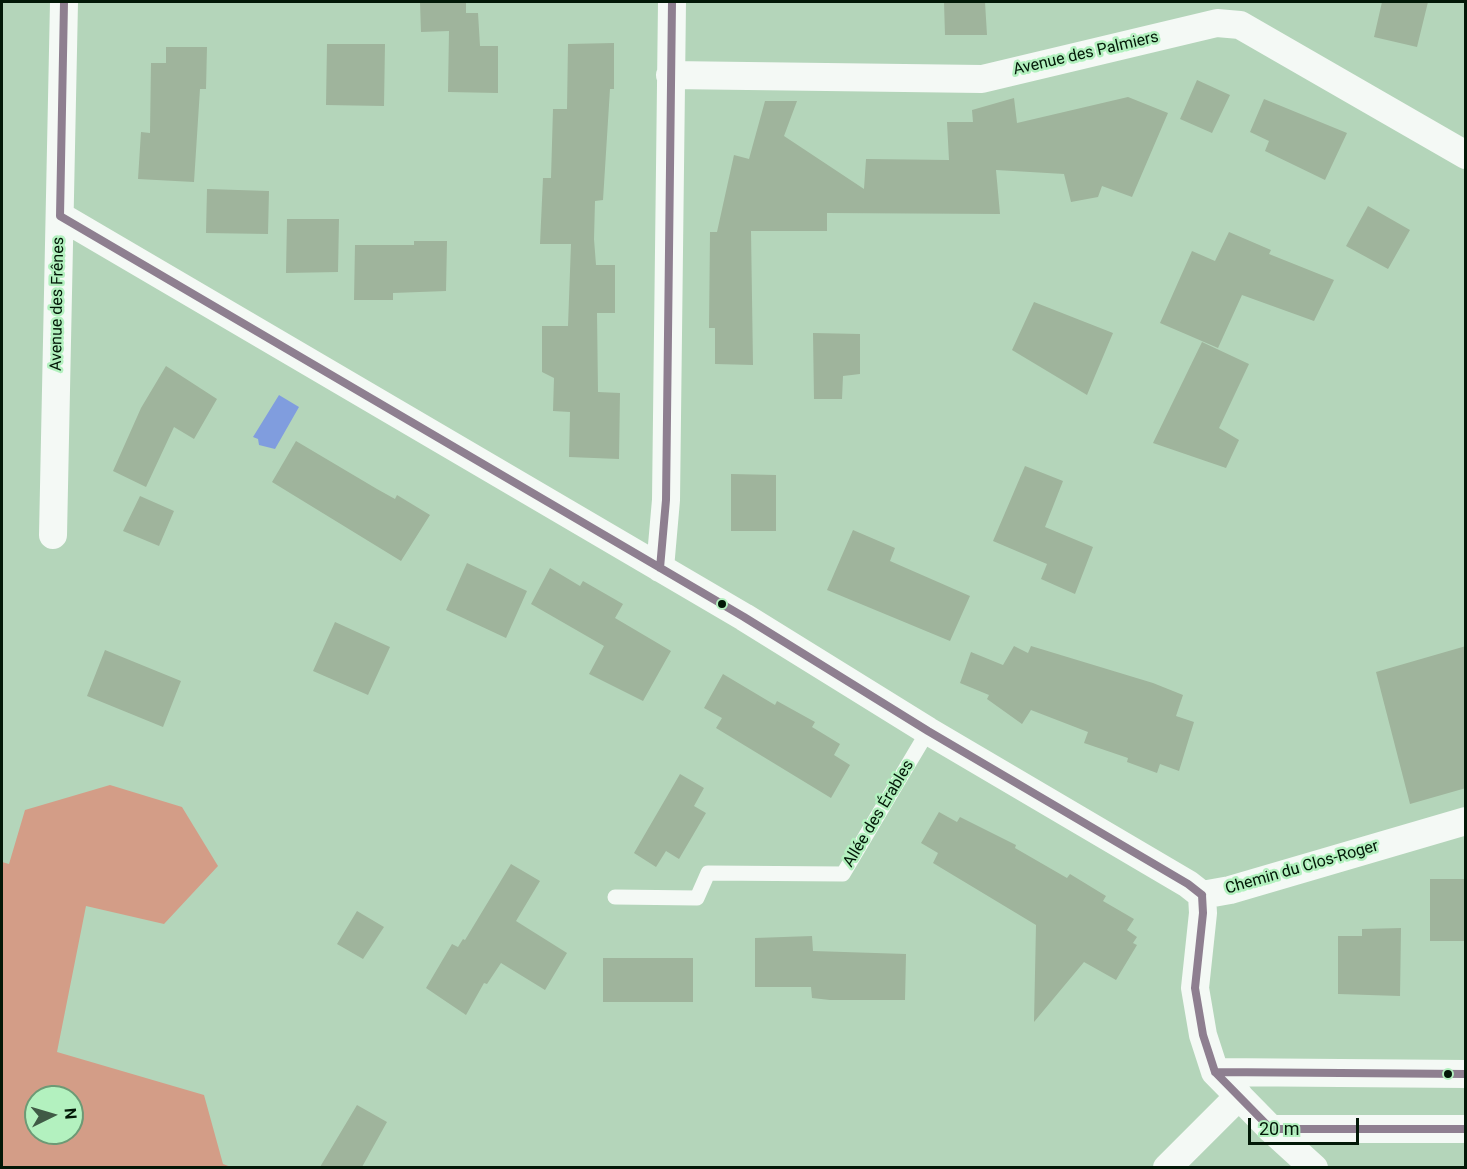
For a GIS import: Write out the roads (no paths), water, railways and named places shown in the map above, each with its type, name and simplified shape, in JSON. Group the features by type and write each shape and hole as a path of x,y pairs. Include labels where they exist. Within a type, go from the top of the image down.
{"street":[{"name":"Avenue des Frênes","path":"53,535 64,2"},
{"path":"660,568 666,500 672,2"},
{"name":"Avenue des Palmiers","path":"670,75 982,79 1217,23 1240,25 1466,154"},
{"path":"60,216 744,617 928,731 1188,884 1202,895 1203,913 1195,988 1203,1035 1215,1072 1314,1167"},
{"name":"Chemin du Clos-Roger","path":"1202,895 1230,890 1466,821"},
{"path":"1215,1072 1466,1074"},
{"path":"1167,1167 1239,1096"},
{"path":"1272,1129 1466,1129"}],"lane":[{"name":"Allée des Érables","path":"615,897 697,898 708,873 843,874 928,731"}],"water":[{"path":"279,395 299,407 275,449 259,445 258,439 253,437"}]}
